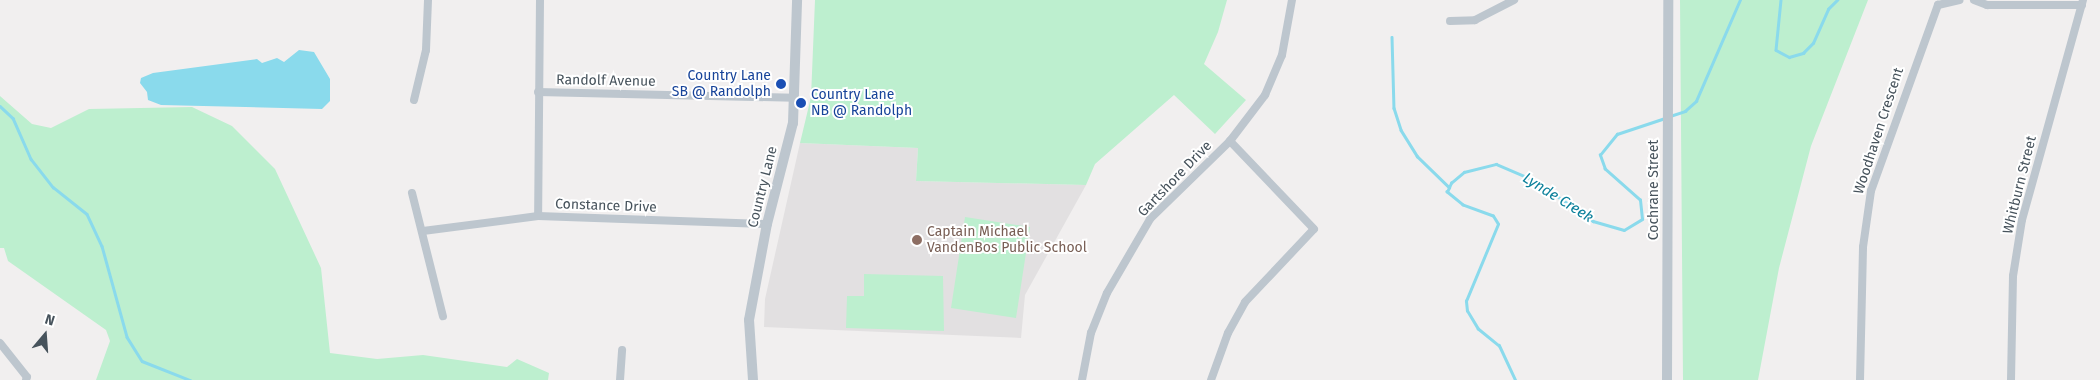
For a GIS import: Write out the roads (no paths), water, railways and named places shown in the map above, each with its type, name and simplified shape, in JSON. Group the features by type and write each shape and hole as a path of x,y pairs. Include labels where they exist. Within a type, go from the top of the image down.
{"street":[{"path":"414,100 426,50 428,0"},
{"name":"Constance Drive","path":"540,0 538,216 767,224"},
{"name":"Country Lane","path":"753,380 749,320 767,224 793,123 797,0"},
{"name":"Gartshore Drive","path":"1082,380 1091,333 1107,293 1150,219 1230,140 1265,94 1282,55 1292,0"},
{"path":"1450,20 1475,20 1514,0"},
{"name":"Cochrane Street","path":"1667,380 1668,0"},
{"name":"Woodhaven Crescent","path":"1860,380 1863,247 1871,191 1925,32 1938,5 1958,0"},
{"path":"1974,0 1987,5 2082,2"},
{"name":"Whitburn Street","path":"2011,380 2013,276 2022,220 2082,2"},
{"name":"Randolf Avenue","path":"538,92 794,98"},
{"path":"1211,380 1228,333 1245,302 1314,229 1230,140"},
{"path":"412,193 443,316"},
{"path":"422,231 538,216"},
{"path":"0,343 27,377 26,380"},
{"path":"620,380 622,350"}],"water":[{"path":"299,50 314,52 330,79 330,101 322,109 161,105 148,100 147,92 140,83 141,78 153,73 257,59 262,63 277,58 284,62"}],"waterway":[{"name":"Lynde Creek","path":"1670,116 1685,111 1696,101 1740,0"},
{"name":"Lynde Creek","path":"1781,0 1776,50 1789,57 1803,53 1813,43 1828,9 1837,0"},
{"path":"1392,37 1394,108 1401,130 1417,156 1449,187"},
{"path":"0,106 13,118 31,159 53,187 87,214 102,246 127,337 142,361 190,380"},
{"name":"Lynde Creek","path":"1515,380 1499,346 1478,329 1467,311 1466,301 1498,224 1493,216 1463,205 1447,192 1451,183 1464,172 1496,164 1534,180 1593,221 1624,230 1642,219 1640,200 1605,169 1600,155 1617,134 1665,118"}],"place":[{"name":"Country Lane SB @ Randolph","path":"781,84"},
{"name":"Country Lane NB @ Randolph","path":"801,103"},
{"name":"Captain Michael VandenBos Public School","path":"917,240"}]}
